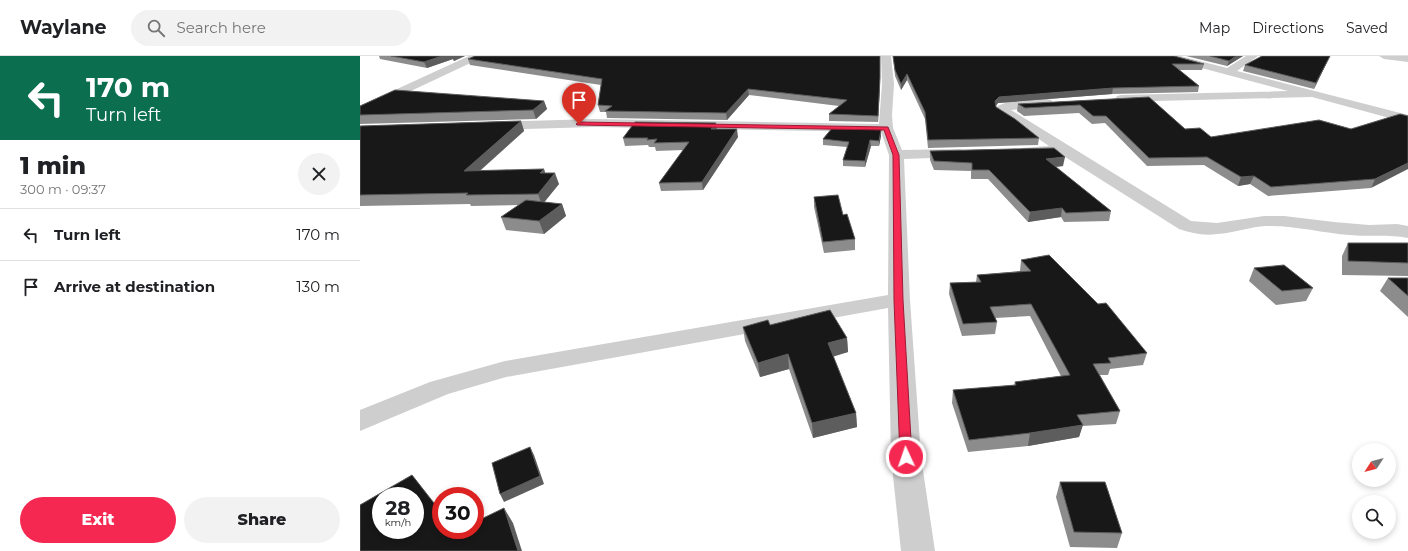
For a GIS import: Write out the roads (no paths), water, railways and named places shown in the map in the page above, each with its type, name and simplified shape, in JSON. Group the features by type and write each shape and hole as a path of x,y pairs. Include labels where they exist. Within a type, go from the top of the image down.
{"street":[{"path":"360,111 476,56"},
{"path":"886,56 888,84 885,115 886,128 896,155 899,300 906,457 918,551"},
{"path":"1168,56 1408,119"},
{"path":"1228,72 1253,56"},
{"path":"1384,56 1408,59"},
{"path":"1112,100 1311,94"},
{"path":"1058,103 1007,106 1001,109 1185,225 1195,228 1216,229 1264,221 1284,221 1334,228 1397,230 1408,232"},
{"path":"478,126 594,123 886,128"},
{"path":"1011,151 1065,150"},
{"path":"896,155 972,153"},
{"path":"360,420 439,388 505,369 899,300"}]}
